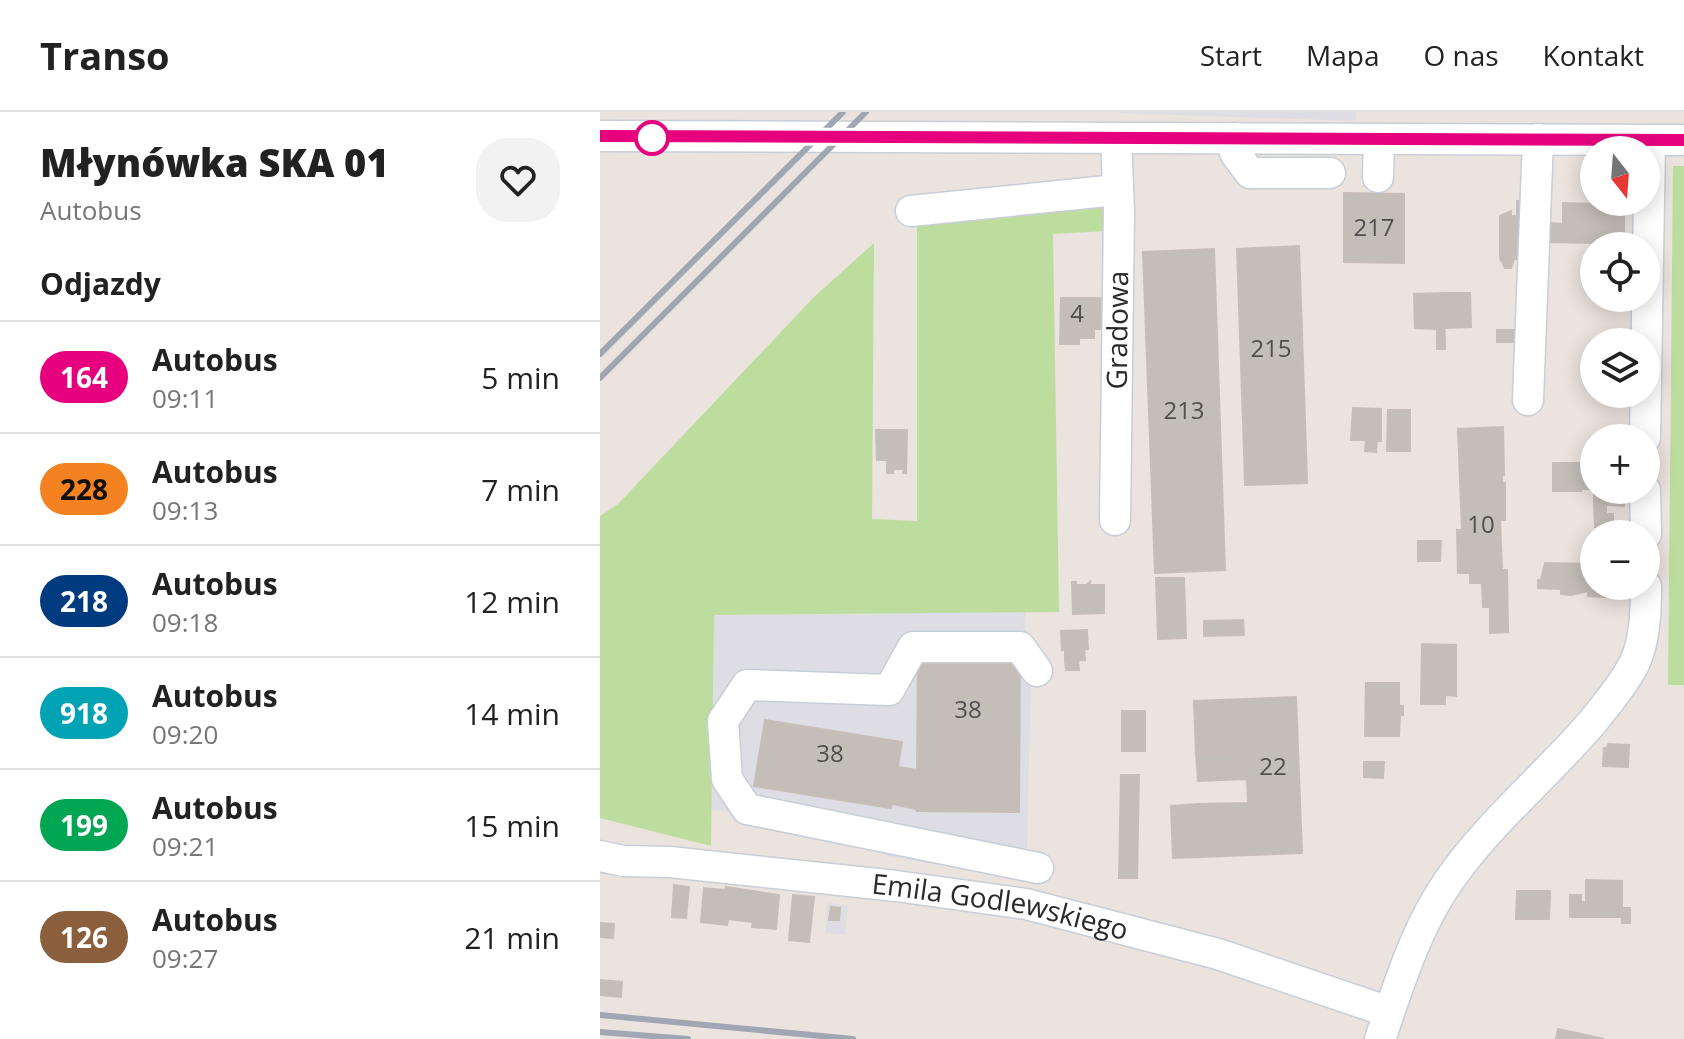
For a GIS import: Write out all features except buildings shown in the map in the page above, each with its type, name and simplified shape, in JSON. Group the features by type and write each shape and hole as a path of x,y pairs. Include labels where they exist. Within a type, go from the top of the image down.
{"street":[{"path":"600,136 1580,139"},
{"name":"Gradowa","path":"1115,520 1119,211 1116,138"},
{"path":"1234,138 1235,153 1250,173 1330,173"},
{"path":"1378,177 1379,139"},
{"path":"1528,400 1538,139"},
{"path":"1660,140 1684,140"},
{"path":"911,211 1117,190"},
{"path":"1645,424 1649,216"},
{"name":"Emila Godlewskiego","path":"600,856 623,861 670,862 958,893 1096,914 1218,954 1384,1025 1419,931 1447,883 1479,841 1617,692 1635,662 1643,629 1645,600"},
{"path":"1037,671 1020,647 913,647 889,690 747,685 723,721 727,779 747,809 1038,868"}],"shaded area":[{"path":"1356,112 1356,121 1120,113"},
{"path":"1025,612 1026,667 1031,673 1027,848 1020,849 1020,878 887,856 866,838 710,809 714,615"},
{"path":"828,903 848,906 845,935 825,933"}],"green space":[{"path":"1673,166 1684,166 1684,685 1668,685"},
{"path":"1104,203 1108,231 1053,234 1059,612 714,615 711,846 600,818 600,516 618,504 814,297 874,243 872,519 917,521 917,220"}],"railway":[{"path":"600,354 843,112"},
{"path":"600,378 866,112"},
{"path":"600,1015 853,1039"},
{"path":"600,1032 688,1039"}],"bus line":[{"name":"164","path":"600,136 1684,140"}]}
